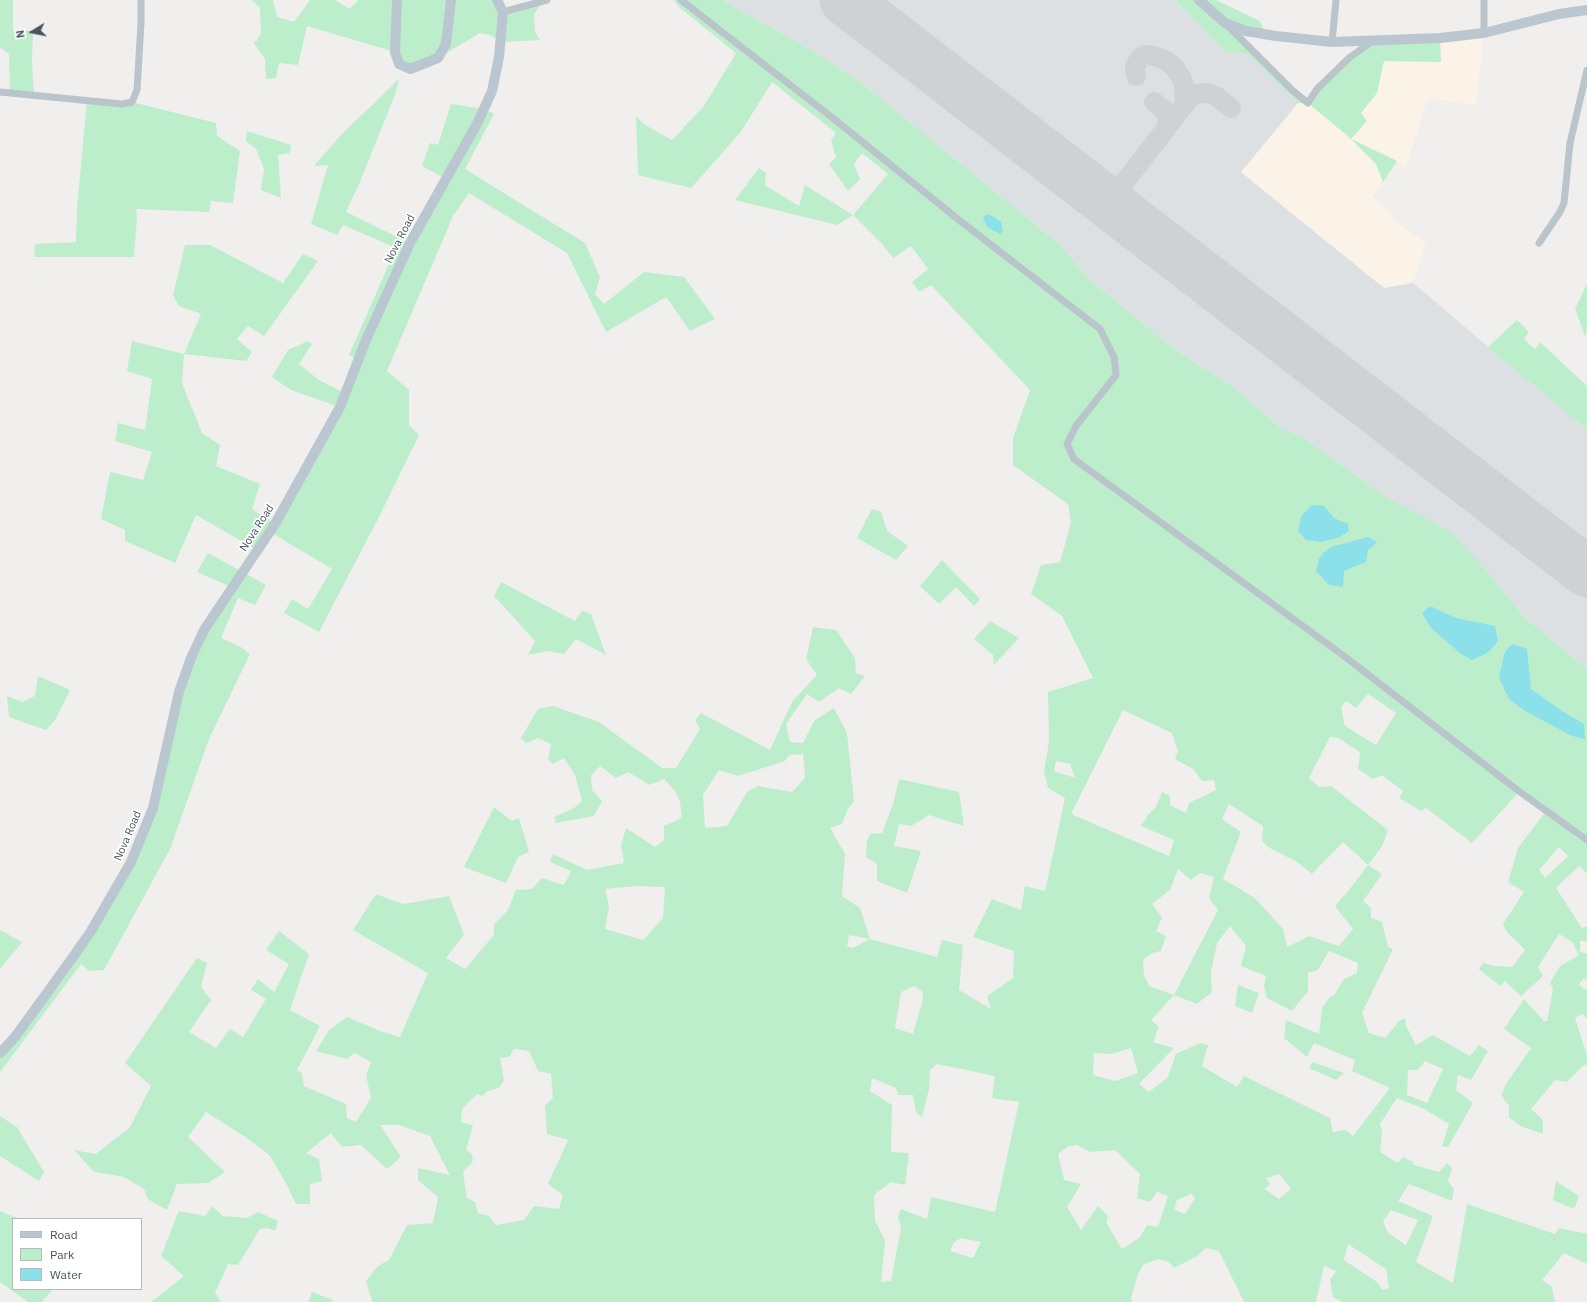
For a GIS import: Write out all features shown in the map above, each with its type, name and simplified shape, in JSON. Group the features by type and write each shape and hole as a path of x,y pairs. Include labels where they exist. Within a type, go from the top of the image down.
{"street":[{"path":"0,92 122,104 132,102 137,90 141,0"},
{"path":"397,0 395,52 399,64 410,69 438,58 446,44 452,0"},
{"path":"497,0 503,12 547,0"},
{"path":"682,0 1100,329 1114,357 1116,375 1076,426 1067,444 1074,459 1344,656 1513,787 1587,840"},
{"path":"1199,0 1225,23 1292,90 1308,103 1317,89 1350,56 1373,41"},
{"path":"1332,42 1336,0"},
{"path":"1484,0 1484,33"},
{"path":"1225,23 1246,31 1266,35 1332,42 1373,41 1440,38 1484,33 1559,14 1587,10"},
{"name":"Nova Road","path":"0,1053 15,1037 91,931 131,862 153,808 179,692 191,658 204,630 275,524 340,407 366,340 410,243 478,122 492,91 499,57 503,12"},
{"path":"1539,243 1560,212 1564,203 1570,143 1587,70"}],"shaded area":[{"path":"722,0 1175,0 1226,52 1248,54 1298,103 1241,172 1384,288 1413,283 1587,430 1587,669 1524,617 1493,578 1412,511 1386,497 1304,438 1282,429 1231,385 1177,351 1091,281 1059,244 863,84 815,52"},
{"path":"1484,33 1476,105 1428,98 1405,169 1397,161 1385,154 1352,140 1376,164 1383,182 1373,196 1401,226 1426,243 1413,283 1384,288 1241,172 1298,103 1308,103 1360,113 1377,93 1383,61 1440,62 1440,38"}],"green space":[{"path":"0,0 13,0 13,31 33,31 32,59 34,96 10,93 9,54 0,47"},
{"path":"251,0 273,0 277,17 294,22 310,0 335,0 349,9 359,0 497,0 503,12 542,2 534,15 535,32 540,40 501,42 490,35 480,33 438,58 410,69 395,52 307,26 298,65 279,63 276,78 266,79 265,59 254,43 261,34 260,7"},
{"path":"674,0 722,0 815,52 863,84 1059,244 1091,281 1177,351 1231,385 1282,429 1304,438 1386,497 1450,531 1493,578 1524,617 1587,669 1587,873 1579,866 1556,888 1582,928 1587,926 1587,941 1580,941 1580,952 1587,953 1587,981 1584,978 1579,984 1585,990 1587,988 1587,1018 1582,1014 1575,1018 1587,1056 1587,1066 1585,1064 1567,1082 1555,1080 1531,1109 1543,1120 1543,1134 1520,1126 1509,1117 1509,1106 1501,1095 1506,1084 1531,1048 1504,1029 1524,999 1544,1021 1547,1021 1553,988 1550,983 1560,966 1579,955 1572,942 1559,934 1538,967 1543,976 1521,996 1505,981 1500,986 1479,969 1483,963 1495,966 1512,967 1525,950 1506,931 1503,924 1524,892 1508,882 1518,848 1546,811 1519,792 1472,843 1426,808 1421,811 1399,798 1403,791 1382,775 1373,779 1358,769 1360,752 1338,738 1330,737 1309,778 1319,787 1331,786 1388,830 1382,846 1368,865 1382,874 1363,901 1371,908 1371,918 1382,922 1388,947 1393,949 1362,1013 1369,1033 1385,1038 1399,1021 1405,1018 1406,1026 1416,1045 1433,1035 1470,1056 1479,1045 1488,1051 1471,1080 1458,1075 1456,1090 1473,1103 1448,1147 1442,1146 1449,1124 1424,1109 1397,1098 1380,1124 1382,1132 1380,1152 1398,1163 1403,1157 1413,1162 1414,1165 1439,1172 1447,1163 1452,1168 1448,1181 1454,1189 1452,1201 1409,1184 1398,1201 1433,1216 1416,1262 1453,1283 1467,1204 1555,1234 1559,1228 1587,1234 1587,1264 1564,1253 1542,1280 1552,1287 1555,1302 1342,1302 1333,1297 1330,1280 1336,1271 1324,1266 1316,1302 1244,1302 1219,1251 1206,1248 1197,1256 1174,1268 1169,1262 1159,1259 1144,1264 1138,1274 1131,1298 1132,1302 372,1302 366,1281 378,1266 389,1260 407,1225 433,1223 438,1197 418,1180 418,1168 450,1175 430,1136 399,1125 380,1125 401,1157 387,1169 361,1145 342,1147 331,1133 306,1153 319,1159 322,1181 310,1184 310,1204 296,1204 286,1183 270,1156 247,1138 206,1112 188,1137 225,1172 208,1183 177,1184 167,1210 148,1199 144,1189 124,1177 94,1172 74,1150 96,1154 130,1127 151,1086 125,1063 197,958 207,963 201,987 211,1000 189,1032 216,1048 230,1029 243,1037 266,999 251,990 258,979 274,992 289,964 266,950 279,931 309,954 290,1010 320,1026 297,1070 302,1073 304,1086 346,1104 347,1118 356,1122 371,1098 366,1075 371,1062 355,1053 347,1059 316,1051 329,1030 347,1017 380,1031 400,1037 428,973 353,930 376,894 403,904 449,896 464,935 446,958 465,969 494,935 494,924 508,910 516,890 532,889 542,878 564,885 571,871 550,862 553,854 587,870 624,863 621,845 626,828 655,847 664,840 664,826 682,818 680,802 675,791 664,779 650,785 628,772 616,778 600,766 591,775 592,790 602,801 594,816 556,823 554,817 574,808 582,801 575,775 564,758 553,764 548,759 551,744 538,738 526,743 521,738 538,709 553,706 599,722 662,768 676,768 700,729 695,720 701,713 770,750 792,702 817,675 806,659 813,627 836,630 855,658 856,673 865,676 851,694 839,688 819,702 807,694 786,724 790,742 803,743 814,721 834,708 847,733 854,802 848,808 842,824 830,828 845,854 842,896 860,908 870,939 937,957 942,940 963,945 959,990 991,1009 987,996 1013,978 1014,951 973,937 992,899 1021,910 1025,886 1045,891 1065,798 1048,788 1044,771 1049,742 1048,692 1093,678 1062,616 1031,594 1041,565 1060,562 1071,523 1068,504 1013,465 1013,438 1030,390 931,285 919,292 912,282 928,269 911,246 893,258 882,244 853,215 888,174 862,153 854,164 860,179 848,191 829,164 836,157 831,140 836,133 772,82 740,133 691,188 638,175 636,116 645,125 672,140 704,106 736,53 679,7","holes":["1368,694 1396,713 1376,745 1345,726 1341,707 1346,701 1356,708","1123,710 1172,733 1178,751 1175,759 1193,769 1202,781 1214,780 1216,790 1189,803 1186,813 1170,805 1170,796 1162,792 1156,807 1148,815 1141,826 1174,840 1169,856 1071,814","803,754 805,778 792,792 758,786 747,792 727,826 705,828 703,795 719,770 738,776 785,761 789,755","1056,761 1070,764 1075,778 1054,771","1229,804 1263,826 1262,841 1268,847 1297,862 1312,874 1343,842 1368,865 1335,906 1353,929 1339,946 1309,936 1287,947 1283,929 1255,898 1223,879 1241,832 1222,819","1559,847 1568,856 1545,878 1539,870","1178,869 1191,880 1200,873 1214,877 1209,898 1218,910 1174,995 1149,986 1144,975 1143,960 1152,953 1161,951 1166,936 1156,931 1162,918 1152,904 1170,890","637,886 665,887 663,918 643,940 605,929 609,907 605,889","1230,926 1246,946 1241,966 1266,976 1264,986 1267,998 1292,1011 1308,991 1308,973 1318,970 1329,951 1358,963 1357,973 1344,979 1334,995 1329,998 1322,1008 1319,1034 1286,1020 1284,1038 1307,1057 1314,1043 1355,1060 1352,1071 1390,1088 1353,1136 1346,1130 1333,1132 1330,1118 1244,1076 1237,1087 1202,1066 1208,1045 1200,1043 1176,1054 1168,1077 1149,1092 1139,1084 1174,1048 1153,1042 1159,1027 1151,1020 1174,995 1197,1004 1212,992 1211,972 1217,943","849,935 870,939 853,948 847,946","914,986 923,992 922,1003 913,1034 895,1028 901,992","1131,1048 1138,1073 1115,1081 1093,1075 1094,1053 1112,1054","514,1049 529,1051 538,1071 551,1074 553,1098 545,1106 547,1134 568,1140 548,1184 563,1195 559,1209 534,1206 524,1220 496,1225 489,1216 478,1213 475,1202 467,1198 463,1172 473,1161 472,1154 466,1150 473,1125 461,1122 462,1109 477,1094 483,1096 486,1092 500,1087 504,1080 500,1058 509,1057","1425,1061 1443,1069 1427,1103 1407,1095 1408,1070 1418,1070","937,1064 995,1076 992,1098 1019,1102 995,1212 931,1197 927,1219 901,1209 898,1217 901,1228 891,1281 881,1282 885,1240 875,1221 874,1195 891,1182 905,1185 909,1153 891,1152 892,1105 870,1091 872,1078 896,1088 898,1095 913,1095 916,1112 922,1117 929,1089 930,1070","1077,1145 1090,1152 1115,1150 1140,1174 1137,1198 1150,1202 1157,1192 1168,1196 1158,1227 1147,1225 1140,1237 1122,1249 1106,1222 1108,1216 1098,1206 1081,1230 1067,1207 1081,1184 1064,1180 1058,1154 1067,1147","1279,1174 1291,1189 1279,1199 1265,1189 1270,1184 1266,1178","1191,1194 1195,1198 1185,1214 1174,1209 1177,1200","1391,1210 1418,1220 1406,1245 1388,1233 1383,1221","961,1238 981,1242 973,1258 950,1251 954,1242","1348,1244 1386,1269 1389,1288 1382,1290 1377,1282 1344,1260"]},
{"path":"1175,0 1216,0 1260,21 1266,35 1226,24 1308,103 1298,103 1248,54 1226,52"},
{"path":"1440,38 1441,62 1384,61 1377,93 1361,113 1367,121 1351,139 1308,103 1317,89 1373,41"},
{"path":"399,79 395,95 346,212 410,243 446,179 422,166 430,143 438,145 451,104 484,109 494,114 465,169 585,243 600,277 595,294 604,304 644,272 684,277 715,319 690,331 666,297 606,332 567,253 469,193 453,216 387,371 409,390 409,425 419,435 380,515 319,632 284,613 292,599 308,609 332,569 270,532 257,550 196,515 175,563 125,541 125,530 101,519 110,472 143,480 152,452 115,441 118,423 145,430 152,379 127,371 132,341 184,354 182,383 202,433 220,445 216,466 260,484 252,509 275,524 339,407 291,390 272,377 288,350 308,341 312,344 299,364 319,380 345,393 359,360 349,355 396,248 343,225 337,235 311,224 328,165 314,166 342,134"},
{"path":"87,101 132,102 216,123 217,136 240,151 233,203 211,201 209,212 136,209 137,218 134,257 34,257 35,244 76,242 77,208"},
{"path":"247,131 291,145 290,153 278,155 281,198 261,190 264,169 256,149 246,141"},
{"path":"1351,139 1397,161 1383,182 1376,164"},
{"path":"759,168 766,173 765,185 799,206 805,185 853,215 837,225 735,200"},
{"path":"185,245 210,245 283,283 303,254 318,261 264,336 248,326 237,339 252,352 246,361 184,354 201,314 179,306 173,295"},
{"path":"1587,284 1587,331 1585,336 1575,309"},
{"path":"1517,320 1529,332 1524,339 1535,349 1540,342 1587,386 1587,430 1488,347"},
{"path":"872,509 881,512 887,531 908,546 896,560 857,538"},
{"path":"208,553 266,585 255,605 238,598 221,638 241,647 250,654 209,739 170,849 104,970 89,971 81,964 0,1072 0,1053 91,931 153,808 191,658 231,587 197,572"},
{"path":"942,560 980,599 974,606 956,587 939,604 920,586"},
{"path":"501,582 575,621 582,611 591,614 606,655 576,639 564,654 547,651 528,655 535,641 494,596"},
{"path":"990,621 1019,638 994,665 993,655 974,639"},
{"path":"38,676 70,690 55,720 46,730 9,717 7,696 23,702 35,696"},
{"path":"899,779 959,792 964,826 929,815 911,826 899,824 894,846 921,851 907,893 877,881 877,864 866,857 867,841 870,834 882,833 893,804"},
{"path":"494,807 512,821 519,818 529,852 518,857 506,883 464,867"},
{"path":"0,930 22,942 0,969"},
{"path":"1238,985 1259,993 1252,1013 1235,1006"},
{"path":"1312,1062 1344,1073 1336,1080 1309,1068"},
{"path":"0,1116 17,1127 44,1172 39,1181 0,1156"},
{"path":"1556,1181 1579,1196 1574,1209 1553,1200"},
{"path":"212,1206 223,1216 247,1218 258,1212 278,1221 275,1231 268,1228 260,1229 238,1265 228,1264 215,1293 221,1302 151,1302 184,1276 161,1256 179,1211 205,1216"},
{"path":"0,1211 18,1218 12,1218 12,1290 52,1290 42,1302 28,1302 0,1282"},
{"path":"312,1292 333,1300 332,1302 308,1302"}],"water":[{"path":"987,214 1001,222 1003,231 1000,234 987,227 983,218"},
{"path":"1312,505 1324,506 1334,518 1348,524 1349,531 1338,538 1320,542 1306,540 1298,531 1301,516"},
{"path":"1368,537 1377,542 1368,550 1366,562 1344,571 1343,587 1329,585 1316,571 1319,559 1323,553 1331,547"},
{"path":"1430,606 1456,618 1495,626 1498,641 1489,652 1472,660 1461,654 1431,628 1422,613"},
{"path":"1513,644 1527,649 1531,689 1562,711 1584,724 1585,739 1572,736 1525,711 1509,699 1499,678 1504,655 1507,649"}],"taxiway":[{"path":"840,0 846,1"},
{"path":"1130,220 1119,210 1116,204 1115,198 1117,192 1185,104 1184,86 1181,77 1175,68 1167,61 1154,56 1145,55 1141,57 1135,66 1136,76"},
{"path":"1185,104 1193,94 1208,93 1216,96 1231,108"},
{"path":"1154,102 1164,110 1168,119 1167,127"},
{"path":"1094,192 1101,195 1117,192"}],"runway":[{"path":"845,0 1587,572"}]}
